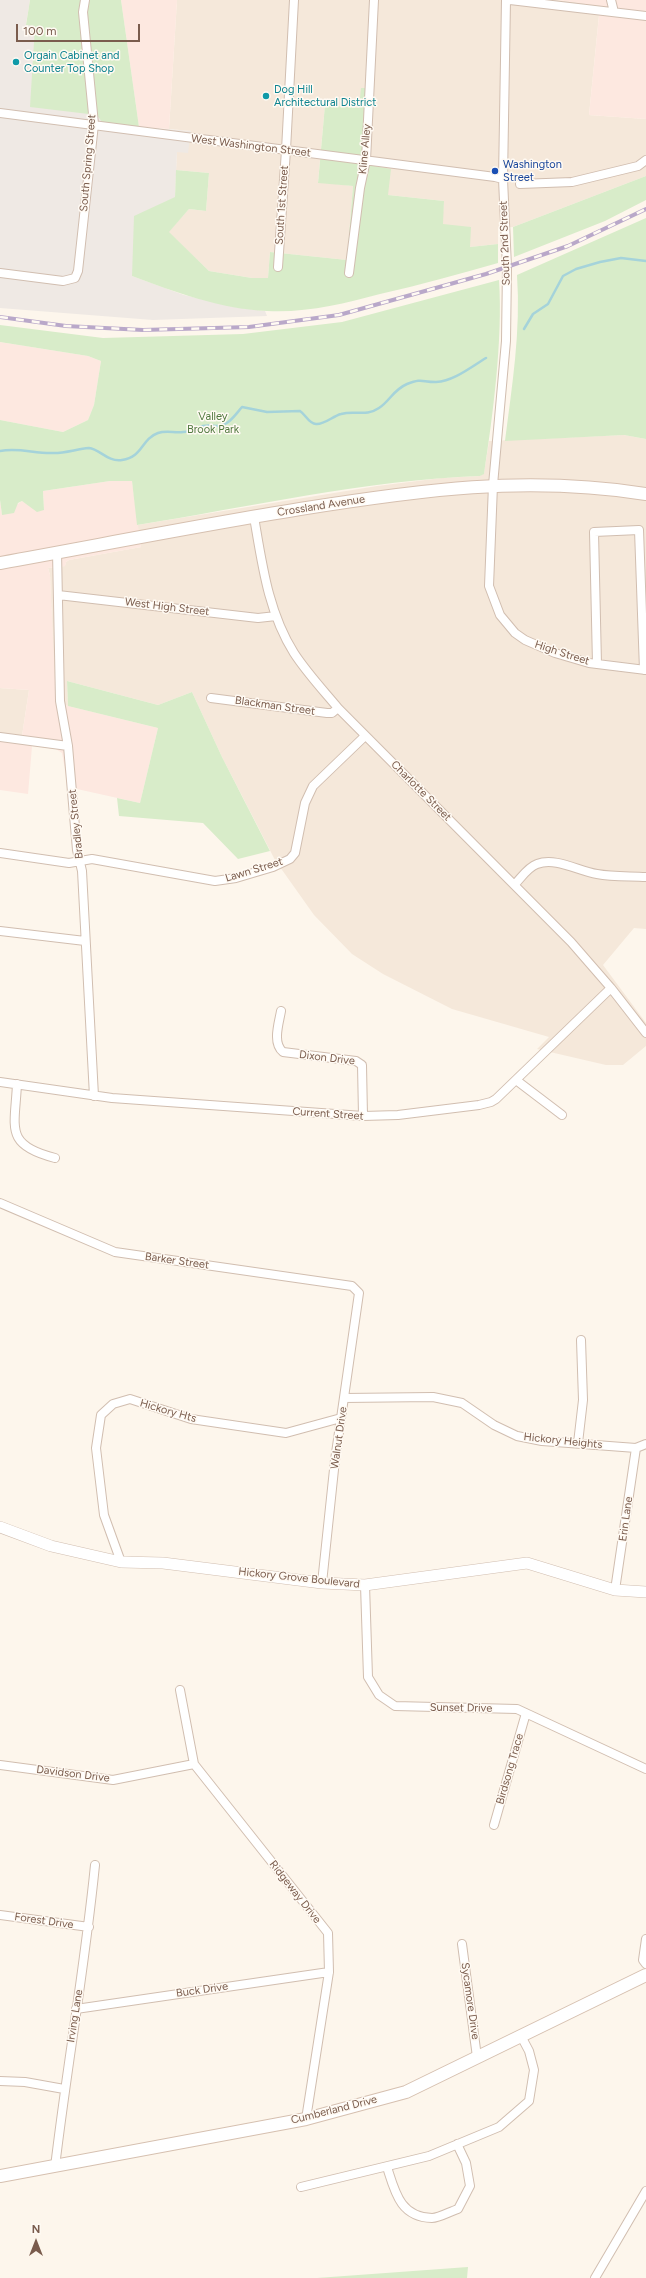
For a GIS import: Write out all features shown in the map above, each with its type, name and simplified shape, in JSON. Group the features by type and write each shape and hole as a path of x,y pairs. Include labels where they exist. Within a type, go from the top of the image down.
{"main road":[{"name":"Crossland Avenue","path":"0,563 254,517 402,493 492,485 542,484 646,494"},
{"name":"Cumberland Drive","path":"0,2176 55,2167 306,2119 406,2092 646,1975"}],"street":[{"name":"South Spring Street","path":"0,273 63,281 75,278 78,271 94,124 83,12 85,0"},
{"name":"South 1st Street","path":"278,267 294,0"},
{"name":"Kline Alley","path":"349,273 360,188 366,160 374,0"},
{"name":"South 2nd Street","path":"492,485 506,341 507,267 503,180 506,0"},
{"path":"510,0 646,16"},
{"path":"611,0 614,12"},
{"name":"West Washington Street","path":"0,113 366,160 503,180"},
{"path":"520,184 572,182 638,166 646,160"},
{"name":"High Street","path":"492,485 488,578 492,596 500,615 507,625 525,640 555,653 597,664 645,670"},
{"name":"Charlotte Street","path":"254,517 264,576 276,616 294,653 338,708 515,884 611,988 646,1033"},
{"path":"597,664 594,532 639,530 645,670"},
{"name":"Bradley Street","path":"57,552 60,701 68,746 82,871 94,1096"},
{"name":"West High Street","path":"58,595 258,618 276,616"},
{"name":"Blackman Street","path":"211,698 326,713 332,713 338,708"},
{"name":"Lawn Street","path":"0,853 69,863 92,859 214,880 236,878 281,864 290,859 297,847 305,803 313,786 365,736"},
{"path":"0,737 68,746"},
{"path":"515,884 529,870 543,862 562,864 598,875 646,877"},
{"path":"0,931 85,941"},
{"name":"Current Street","path":"0,1082 94,1096 362,1116 398,1115 486,1104 496,1099 611,988"},
{"name":"Dixon Drive","path":"281,1011 277,1041 279,1049 282,1052 356,1061 362,1066 362,1116"},
{"path":"516,1080 562,1115"},
{"path":"17,1084 15,1126 19,1142 31,1151 55,1158"},
{"name":"Barker Street","path":"0,1204 115,1252 352,1286 359,1293"},
{"name":"Walnut Drive","path":"322,1583 341,1418 359,1293"},
{"path":"578,1443 583,1400 581,1340"},
{"name":"Hickory Heights","path":"344,1398 433,1397 462,1403 494,1425 517,1436 542,1441 636,1448 646,1444"},
{"name":"Hickory Hts","path":"121,1562 104,1515 96,1448 101,1415 113,1404 130,1400 191,1419 286,1433 341,1418"},
{"name":"Erin Lane","path":"616,1590 636,1448"},
{"name":"Hickory Grove Boulevard","path":"0,1527 51,1546 121,1562 163,1563 322,1583 365,1585 527,1563 616,1590 646,1592"},
{"name":"Sunset Drive","path":"365,1585 368,1677 379,1695 395,1706 518,1709 646,1769"},
{"name":"Ridgeway Drive","path":"180,1690 194,1764 328,1933 329,1972 306,2119"},
{"name":"Birdsong Trace","path":"494,1825 526,1713"},
{"name":"Davidson Drive","path":"0,1765 113,1780 194,1764"},
{"name":"Irving Lane","path":"55,2167 64,2089 89,1927 95,1865"},
{"name":"Forest Drive","path":"0,1915 89,1927"},
{"path":"646,1939 643,1960 646,1964"},
{"name":"Sycamore Drive","path":"462,1944 477,2057"},
{"name":"Buck Drive","path":"76,2009 329,1972"},
{"path":"301,2187 429,2156 499,2127 529,2101 534,2070 529,2051 521,2036"},
{"path":"0,2081 25,2082 64,2089"},
{"path":"387,2167 396,2196 408,2212 433,2218 458,2208 470,2186 466,2164 457,2144"},
{"path":"595,2278 646,2191"}],"shaded area":[{"path":"0,0 30,0 26,24 35,26 98,115 139,127 191,131 188,153 177,152 175,197 132,276 184,295 235,307 265,311 267,316 153,320 0,308"},
{"path":"121,0 177,0 169,129 139,127"},
{"path":"177,0 558,0 600,5 589,115 646,119 646,176 513,227 498,228 498,244 470,247 442,224 444,201 388,195 363,164 359,108 325,105 318,182 353,186 347,260 270,252 268,278 252,278 209,271 168,232 189,209 206,211 209,173 176,170 177,152 191,131 169,129"},
{"path":"558,0 646,0 646,119 589,115 600,6"},
{"path":"0,342 88,356 101,361 94,405 88,420 63,432 0,420"},
{"path":"624,435 646,439 646,929 634,928 603,965 646,1023 646,1046 623,1065 606,1065 537,1049 549,1037 452,1009 383,974 352,954 314,915 275,860 222,757 192,692 158,705 67,681 68,706 55,703 50,575 48,568 65,566 66,562 69,560 141,547 137,525 377,486 441,478 480,476 484,473 489,441"},
{"path":"110,481 132,481 141,547 69,560 66,562 65,566 48,568 50,575 56,703 158,728 140,803 68,787 62,753 56,749 32,746 28,794 0,790 0,733 22,736 29,690 0,688 0,500 2,515 22,501 44,510 43,491"},
{"path":"0,688 29,690 22,736 0,733"}],"green space":[{"path":"30,0 121,0 139,127 102,122 97,115 30,107 35,26 26,25"},
{"path":"361,88 367,88 363,164 391,169 388,195 444,201 443,224 471,227 470,247 498,244 498,263 425,283 338,304 296,311 249,310 232,307 181,294 132,276 134,216 175,197 176,170 209,173 206,211 189,209 169,232 209,271 252,278 268,278 270,252 347,260 353,186 318,183 325,105 359,108"},
{"path":"646,176 646,200 605,221 514,257 513,227"},
{"path":"646,218 646,439 624,435 505,441 517,338 517,275"},
{"name":"Valley Brook Park","path":"499,280 500,327 496,377 484,474 480,476 394,483 308,495 137,525 132,481 110,481 43,491 44,510 37,512 22,501 18,503 14,513 2,515 0,500 0,420 63,432 88,420 94,405 101,361 88,356 0,342 0,325 103,338 243,334 342,322"},
{"path":"67,681 158,705 192,692 222,757 270,851 238,859 203,823 119,816 117,798 140,803 158,728 68,706"},
{"path":"468,2267 467,2278 317,2278"}],"waterway":[{"path":"524,329 533,314 548,304 563,276 576,269 621,258 646,261"},
{"path":"0,451 20,450 40,453 54,453 89,448 112,459 122,460 134,455 148,439 158,433 186,432 203,426 222,425 232,419 242,407 267,412 300,411 311,423 319,424 341,414 374,411 383,405 402,386 419,381 443,381 462,373 486,358"}],"railway":[{"path":"0,317 66,326 143,330 249,327 339,315 486,274 568,246 646,209"}],"place":[{"name":"Orgain Cabinet and Counter Top Shop","path":"16,62"},
{"name":"Dog Hill Architectural District","path":"266,96"},
{"name":"Washington Street","path":"495,171"}]}
